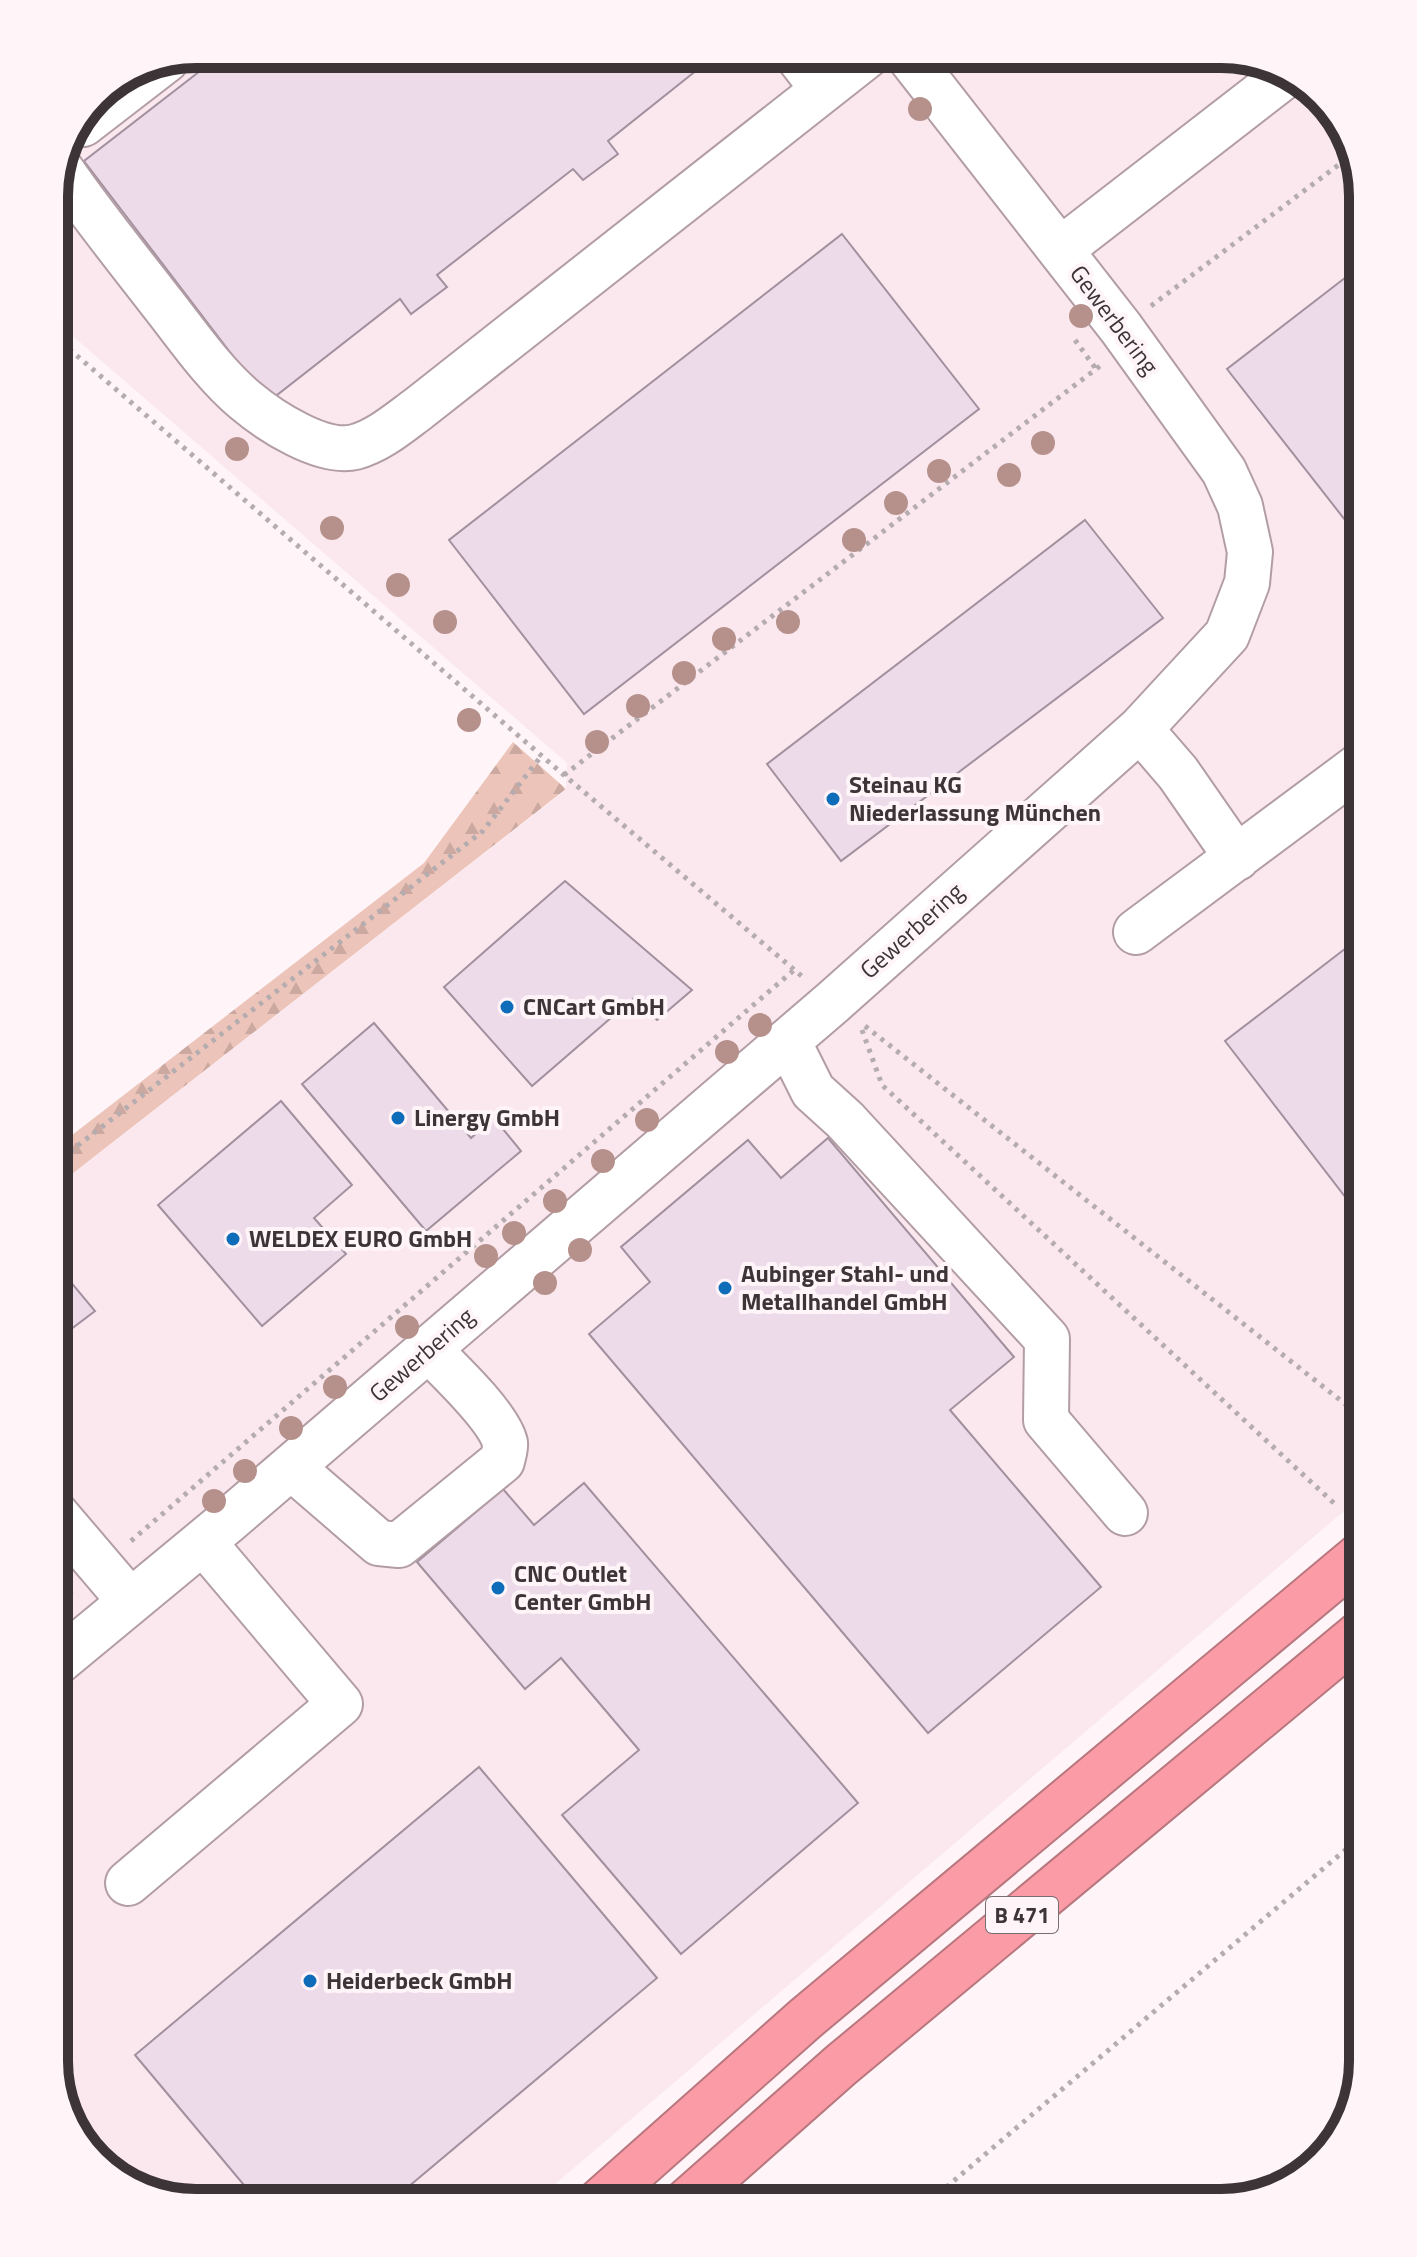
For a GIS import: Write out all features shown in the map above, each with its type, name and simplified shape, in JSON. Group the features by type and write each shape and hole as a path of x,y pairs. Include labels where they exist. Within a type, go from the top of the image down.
{"highway":[{"name":"B 471","path":"614,2189 805,2019 1349,1565"},
{"name":"B 471","path":"701,2189 841,2065 1349,1643"}],"street":[{"path":"807,68 823,89"},
{"path":"69,181 203,355 244,399 281,427 315,443 354,448 388,431 418,409 851,68"},
{"name":"Gewerbering","path":"68,1653 203,1542 788,1041 845,1012 1140,729 1227,635 1247,583 1250,552 1240,506 1224,471 1126,335 918,68"},
{"path":"1060,250 1278,81"},
{"path":"105,107 136,83"},
{"path":"1140,729 1178,773 1237,858"},
{"path":"1136,932 1349,774"},
{"path":"788,1041 813,1091 845,1120 1047,1339 1046,1420 1125,1513"},
{"path":"291,1467 379,1543 399,1545 502,1461 506,1444 495,1423 428,1349"},
{"path":"68,1528 129,1600"},
{"path":"128,1883 340,1704 203,1542"}],"path":[{"path":"564,775 1344,161"},
{"path":"68,348 794,970 1349,1407"},
{"path":"68,1153 483,831 542,755"},
{"path":"68,1594 165,1514 794,970"},
{"path":"845,1012 882,1085 1337,1506"},
{"path":"944,2189 1349,1847"}],"shaded area":[{"path":"196,68 1229,68 1246,70 1278,81 1317,112 1336,139 1347,171 1349,196 1349,1507 549,2189 171,2187 139,2176 100,2145 81,2118 70,2086 68,1177 566,790 567,763 68,332 68,188 72,163 81,139 94,118 112,100 132,85 155,75"}],"green space":[{"path":"513,742 566,789 68,1177 68,1138 424,863"}],"building":[{"path":"204,68 699,68 608,141 618,154 583,180 573,169 437,275 447,287 411,314 400,299 268,402 84,161"},
{"path":"842,234 979,409 584,714 449,540"},
{"path":"1349,275 1349,525 1227,369"},
{"path":"1085,520 1163,618 841,861 767,764"},
{"path":"565,881 692,990 657,1020 634,998 532,1086 444,987"},
{"path":"1349,946 1349,1202 1225,1041"},
{"path":"374,1023 471,1138 494,1118 521,1151 426,1231 302,1084"},
{"path":"281,1101 352,1185 314,1218 346,1254 262,1326 158,1205"},
{"path":"828,1138 1014,1357 950,1410 1101,1587 928,1733 589,1334 650,1282 621,1247 748,1140 781,1178"},
{"path":"68,1279 95,1311 68,1331"},
{"path":"584,1483 858,1803 681,1954 562,1815 639,1750 561,1658 525,1689 417,1562 503,1489 534,1525"},
{"path":"479,1767 657,1978 406,2189 247,2189 135,2055"}],"place":[{"name":"Steinau KG Niederlassung München","path":"833,799"},
{"name":"CNCart GmbH","path":"507,1007"},
{"name":"Linergy GmbH","path":"398,1118"},
{"name":"WELDEX EURO GmbH","path":"233,1239"},
{"name":"Aubinger Stahl- und Metallhandel GmbH","path":"725,1288"},
{"name":"CNC Outlet Center GmbH","path":"498,1588"},
{"name":"Heiderbeck GmbH","path":"310,1981"}]}
